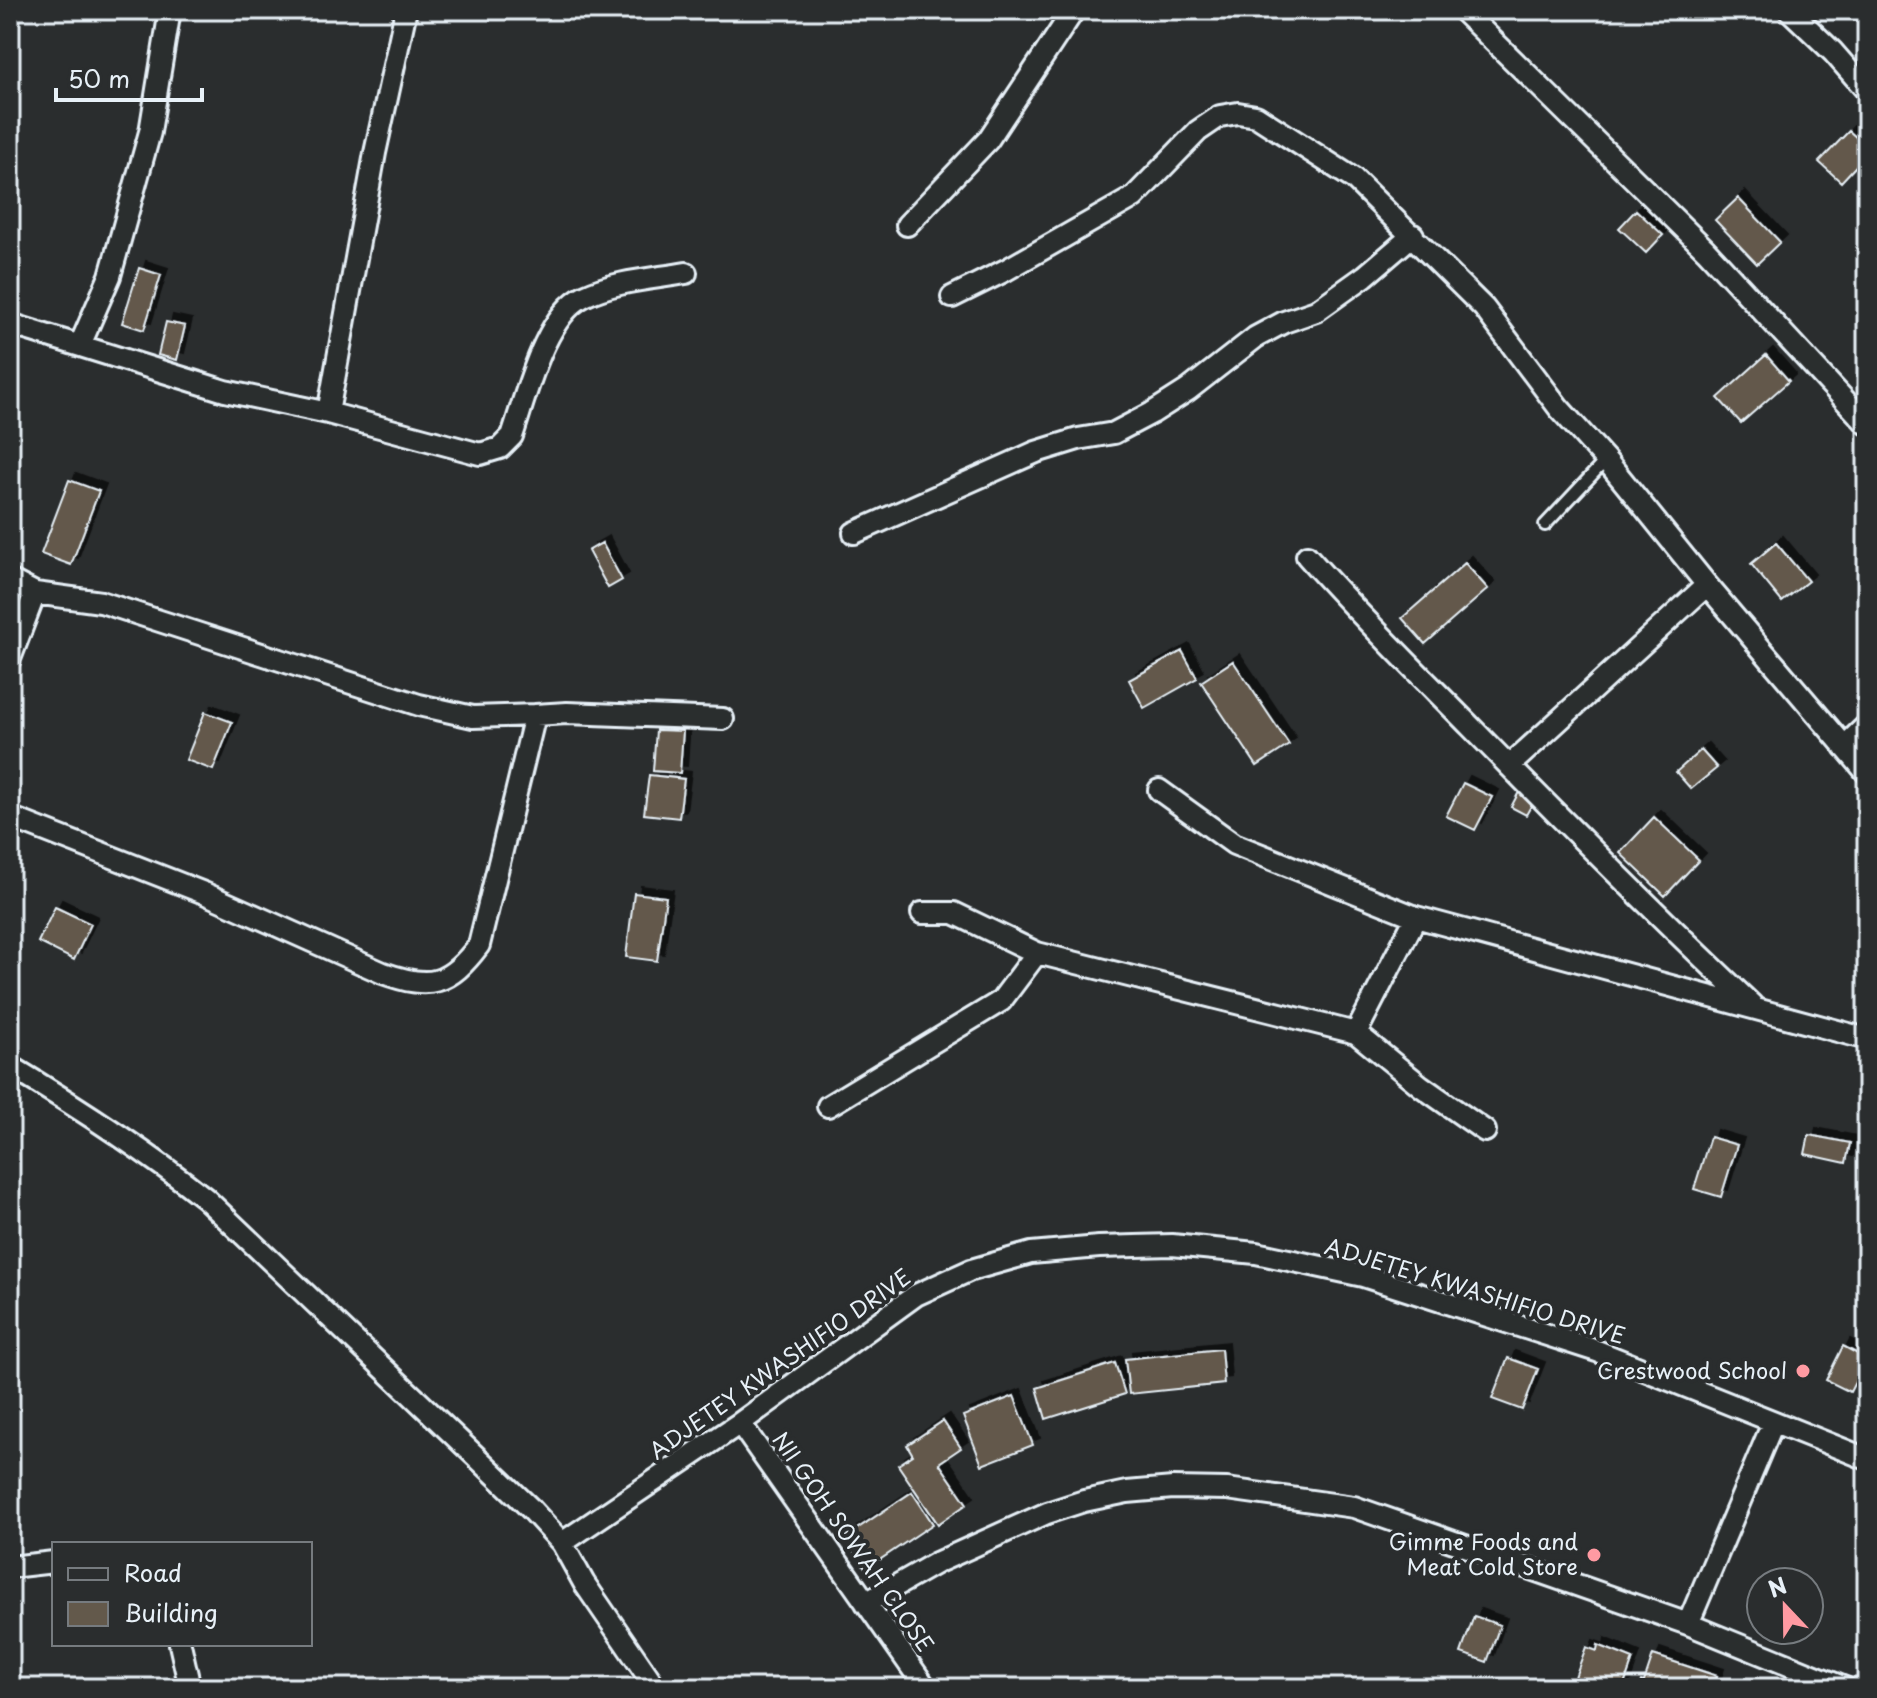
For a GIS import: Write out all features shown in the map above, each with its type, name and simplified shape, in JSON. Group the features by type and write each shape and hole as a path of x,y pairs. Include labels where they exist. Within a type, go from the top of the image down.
{"street":[{"path":"80,345 110,276 150,132 170,10"},
{"path":"328,413 375,153 406,10"},
{"path":"907,225 988,140 1074,10"},
{"path":"1462,10 1706,250 1867,424"},
{"path":"1789,10 1833,52 1867,91"},
{"path":"952,297 1134,197 1198,131 1220,116 1238,113 1256,116 1354,179 1484,308 1559,408 1867,773"},
{"path":"854,533 1036,452 1078,439 1114,433 1152,413 1188,390 1256,337 1284,322 1316,311 1365,276 1413,235"},
{"path":"10,324 225,391 328,413 480,454 500,448 512,436 548,337 562,314 582,297 613,285 686,273"},
{"path":"1307,556 1509,766 1655,913 1755,1008"},
{"path":"10,580 35,593 101,602 419,705 473,717 567,713 723,719"},
{"path":"1509,766 1707,585"},
{"path":"10,659 35,593"},
{"path":"10,817 204,893 383,973 408,982 436,981 461,968 479,945 535,715"},
{"path":"1844,747 1867,725"},
{"path":"1159,790 1234,844 1416,917 1867,1039"},
{"path":"922,913 954,913 1037,953 1356,1033 1421,1086 1485,1131"},
{"path":"1356,1033 1416,917"},
{"path":"828,1106 1001,1001 1037,953"},
{"path":"10,1066 80,1108 205,1198 531,1509 562,1543 584,1583 656,1688"},
{"name":"ADJETEY KWASHIFIO DRIVE","path":"562,1543 740,1423 916,1295 971,1270 1031,1253 1099,1247 1172,1245 1256,1253 1363,1276 1597,1351 1867,1459"},
{"name":"NII GOH SOWAH CLOSE","path":"740,1423 926,1688"},
{"path":"1688,1624 1773,1423"},
{"path":"866,1603 936,1563 1059,1509 1127,1492 1173,1488 1214,1489 1291,1496 1354,1507 1688,1624 1845,1688"},
{"path":"10,1567 52,1562"},
{"path":"180,1646 190,1688"}],"lane":[{"path":"1545,525 1606,460"}],"building":[{"path":"1849,131 1867,147 1867,154 1841,182 1819,162"},
{"path":"1738,198 1780,242 1757,264 1715,220"},
{"path":"1636,210 1663,235 1646,253 1619,228"},
{"path":"139,268 161,275 144,330 122,323"},
{"path":"166,322 185,326 177,360 158,355"},
{"path":"1766,355 1789,381 1741,423 1718,398"},
{"path":"69,480 99,491 71,565 41,554"},
{"path":"602,543 622,580 608,588 588,551"},
{"path":"1776,543 1808,581 1782,602 1751,564"},
{"path":"1465,563 1488,589 1425,644 1402,618"},
{"path":"1182,651 1197,678 1144,708 1129,680"},
{"path":"1233,661 1289,745 1257,766 1201,682"},
{"path":"205,712 232,722 213,770 186,760"},
{"path":"656,730 683,731 680,773 653,771"},
{"path":"1701,750 1717,768 1691,789 1676,772"},
{"path":"649,775 684,779 679,818 644,814"},
{"path":"1463,783 1492,797 1475,830 1446,816"},
{"path":"1520,790 1535,799 1526,815 1511,807"},
{"path":"1654,817 1699,860 1665,896 1620,853"},
{"path":"634,893 666,897 657,961 626,957"},
{"path":"55,907 91,924 74,960 38,942"},
{"path":"1809,1135 1850,1143 1846,1163 1805,1154"},
{"path":"1710,1137 1737,1145 1721,1197 1694,1189"},
{"path":"1843,1346 1867,1359 1850,1392 1826,1380"},
{"path":"1221,1349 1224,1384 1129,1394 1125,1359"},
{"path":"1508,1358 1538,1369 1522,1410 1492,1399"},
{"path":"1115,1363 1125,1394 1046,1419 1037,1388"},
{"path":"1014,1396 1033,1445 982,1465 963,1416"},
{"path":"943,1421 961,1448 939,1463 967,1504 938,1524 898,1465 913,1455 907,1445"},
{"path":"912,1492 933,1524 866,1569 845,1537"},
{"path":"1474,1616 1500,1625 1487,1662 1461,1653"},
{"path":"1598,1645 1633,1659 1623,1688 1571,1688 1586,1647 1597,1651"},
{"path":"1653,1655 1717,1676 1713,1688 1639,1688"}],"place":[{"name":"Crestwood School","path":"1803,1371"},
{"name":"Gimme Foods and Meat Cold Store","path":"1594,1555"}]}
